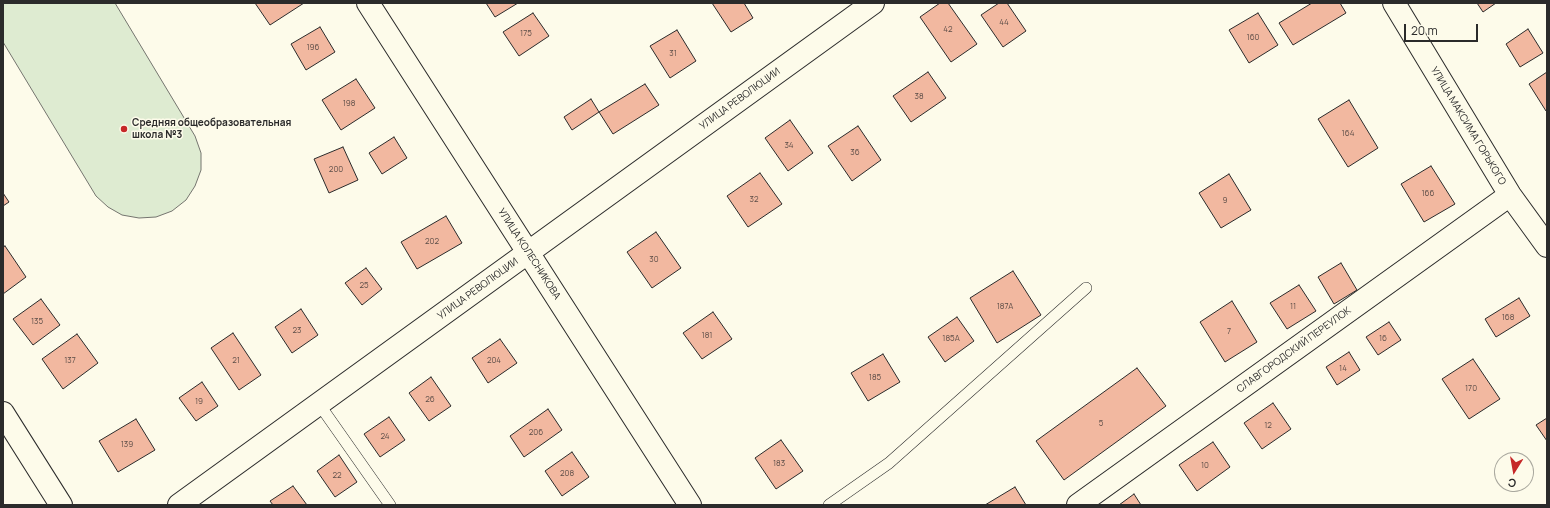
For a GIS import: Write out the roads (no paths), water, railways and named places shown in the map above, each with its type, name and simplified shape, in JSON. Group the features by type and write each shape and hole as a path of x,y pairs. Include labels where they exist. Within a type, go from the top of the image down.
{"street":[{"name":"УЛИЦА КОЛЕСНИКОВА","path":"368,3 690,505"},
{"name":"УЛИЦА РЕВОЛЮЦИИ","path":"179,505 873,3"},
{"name":"УЛИЦА МАКСИМА ГОРЬКОГО","path":"1394,3 1510,196 1546,243"},
{"name":"СЛАВГОРОДСКИЙ ПЕРЕУЛОК","path":"1078,505 1510,196"},
{"path":"3,413 62,505"}],"lane":[{"path":"829,505 889,463 1086,288"},
{"path":"318,404 390,505"}],"place":[{"name":"Средняя общеобразовательная школа №3","path":"124,129"}]}
